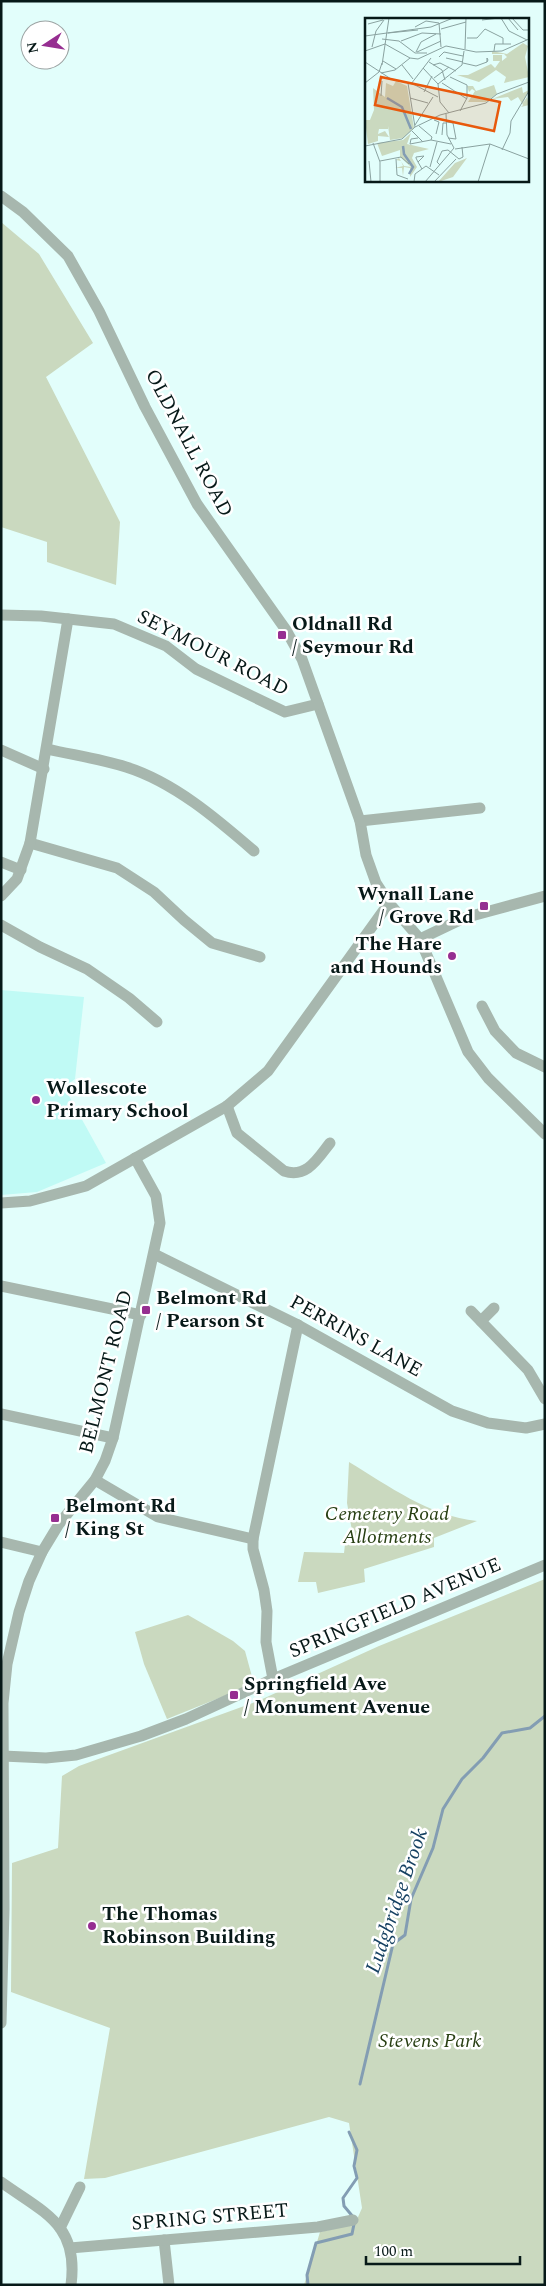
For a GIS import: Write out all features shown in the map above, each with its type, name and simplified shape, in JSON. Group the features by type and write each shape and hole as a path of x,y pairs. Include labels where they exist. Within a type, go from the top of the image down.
{"street":[{"name":"OLDNALL ROAD","path":"1,196 23,212 68,256 100,310 145,407 197,504 286,630 302,659 360,821 370,872 389,903 420,939 468,1052 488,1078 545,1134"},
{"name":"SEYMOUR ROAD","path":"1,615 114,624 166,646 196,669 285,712 318,704"},
{"path":"1,896 17,879 30,842 44,769 68,619"},
{"path":"47,749 127,767 164,784 251,843"},
{"path":"1,750 44,769"},
{"path":"360,821 473,807"},
{"path":"30,842 117,868 154,892 212,943 252,959"},
{"path":"1,862 21,870"},
{"path":"420,939 464,918 545,896"},
{"path":"1,1203 30,1201 86,1186 227,1106 268,1072 389,903"},
{"path":"1,925 40,947 87,969 129,998 144,1019 156,1022"},
{"path":"482,1006 496,1031 516,1053 545,1067"},
{"path":"227,1106 237,1133 284,1171 290,1173 306,1171 330,1143"},
{"name":"BELMONT ROAD","path":"1,2021 3,1909 2,1703 7,1664 19,1612 29,1581 42,1552 59,1524 95,1480 105,1461 113,1438 160,1223 158,1203 135,1158"},
{"name":"PERRINS LANE","path":"154,1254 298,1325 452,1412 488,1422 518,1427 526,1428 545,1424"},
{"path":"1,1286 141,1315"},
{"path":"481,1321 494,1308"},
{"path":"471,1311 528,1370 545,1399"},
{"path":"273,1679 266,1642 264,1590 253,1549 253,1539 298,1325"},
{"path":"1,1414 113,1438"},
{"path":"95,1480 158,1517 253,1539"},
{"path":"1,1542 42,1552"},
{"name":"SPRINGFIELD AVENUE","path":"3,1756 46,1758 76,1755 100,1749 186,1719 273,1679 545,1565"},
{"path":"1,2182 55,2221 60,2228 68,2240 73,2258 71,2285"},
{"path":"60,2228 80,2187"},
{"name":"SPRING STREET","path":"70,2248 318,2227 353,2220"},
{"path":"164,2240 169,2285"}],"shaded area":[{"name":"Wollescote Primary School","path":"1,990 84,997 75,1079 64,1087 106,1163 37,1192 1,1195"}],"green space":[{"path":"1,222 39,254 93,343 46,377 120,522 116,585 47,562 47,542 1,527"},
{"name":"Cemetery Road Allotments","path":"349,1462 410,1499 442,1513 477,1521 434,1538 434,1547 364,1569 365,1582 318,1593 316,1582 298,1582 304,1552 344,1553 346,1536 353,1536 347,1503"},
{"name":"Stevens Park","path":"545,1579 545,2285 304,2285 320,2232 355,2224 362,2208 349,2123 329,2117 105,2178 84,2179 110,2028 11,1992 12,1863 58,1848 62,1776 79,1766 258,1701 379,1646"},
{"path":"188,1615 233,1641 245,1651 254,1684 167,1719 144,1664 135,1632"}],"waterway":[{"name":"Ludgbridge Brook","path":"360,2084 393,1944 405,1935 411,1899 433,1848 443,1809 462,1779 483,1758 502,1733 530,1728 545,1716"},
{"name":"Ludgbridge Brook","path":"349,2132 357,2150 354,2166 357,2178 343,2198 344,2206 354,2218"},
{"name":"Ludgbridge Brook","path":"308,2285 307,2275 316,2243 352,2234 354,2224"}],"place":[{"name":"Oldnall Rd / Seymour Rd","path":"282,635"},
{"name":"Wynall Lane / Grove Rd","path":"484,906"},
{"name":"The Hare and Hounds","path":"452,956"},
{"name":"Wollescote Primary School","path":"36,1100"},
{"name":"Belmont Rd / Pearson St","path":"146,1310"},
{"name":"Belmont Rd / King St","path":"55,1518"},
{"name":"Springfield Ave / Monument Avenue","path":"234,1695"},
{"name":"The Thomas Robinson Building","path":"92,1926"}]}
